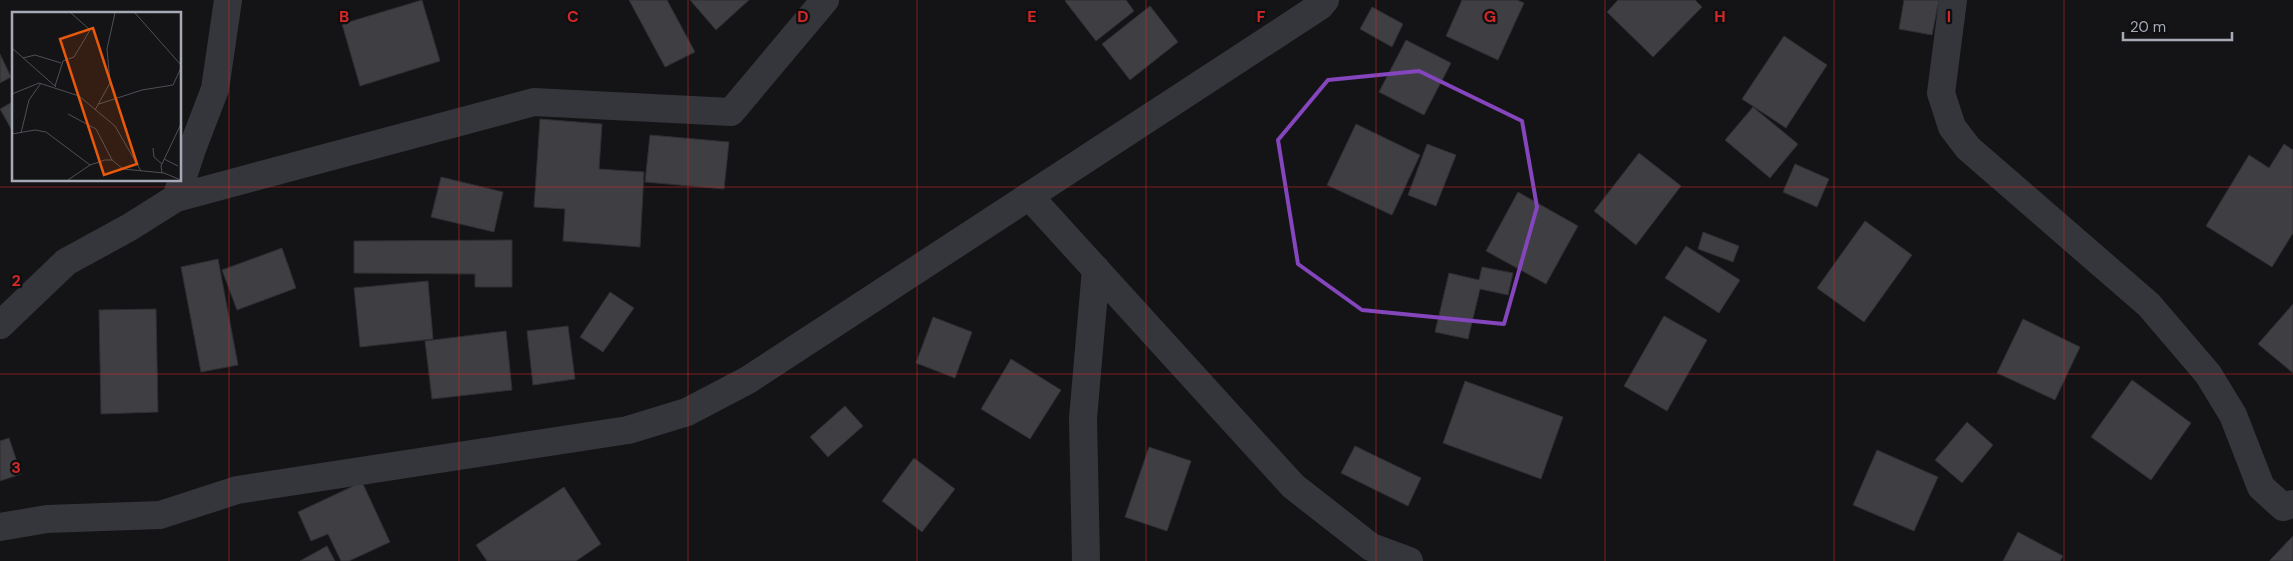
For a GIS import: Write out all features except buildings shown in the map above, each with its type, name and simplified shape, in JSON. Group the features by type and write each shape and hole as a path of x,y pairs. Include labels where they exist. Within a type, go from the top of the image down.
{"street":[{"path":"176,198 192,148 215,89 228,0"},
{"path":"0,325 66,262 130,228 176,198 534,102 731,112 825,0"},
{"path":"0,527 47,519 160,514 237,490 628,430 687,412 748,380 1312,11 1325,0"},
{"path":"1953,0 1941,93 1952,127 1968,148 2149,305 2213,383 2233,415 2261,487 2283,506 2293,504"},
{"path":"1029,196 1293,486 1371,547 1408,561"},
{"path":"1086,561 1083,418 1096,270"}],"highlighted area":[{"path":"1419,71 1522,121 1537,207 1504,324 1362,310 1298,264 1278,140 1328,80"}]}
